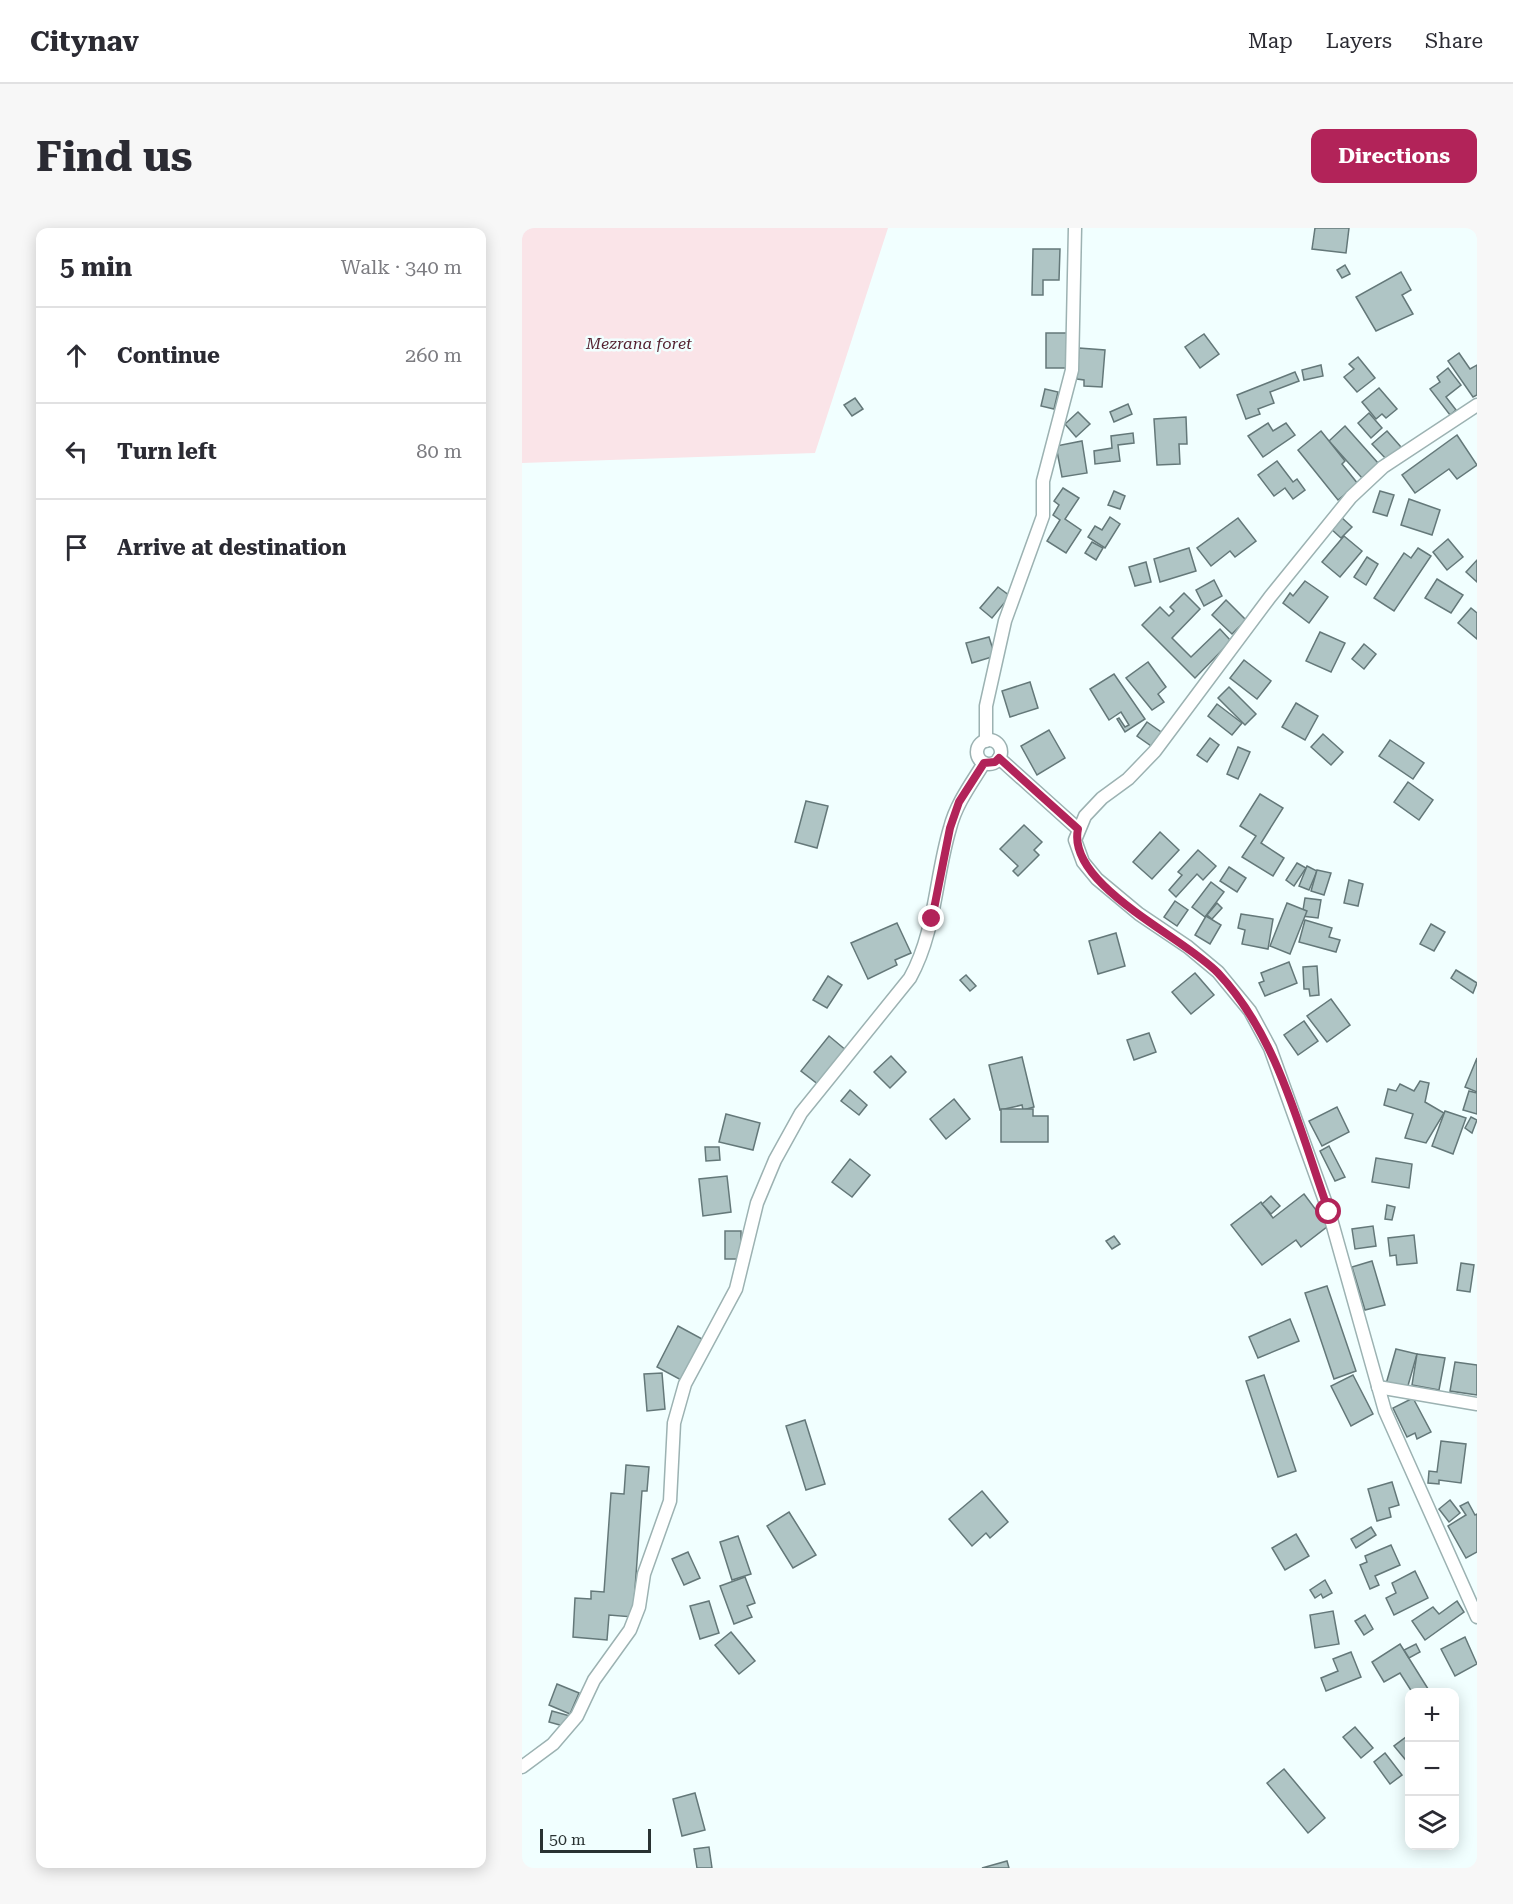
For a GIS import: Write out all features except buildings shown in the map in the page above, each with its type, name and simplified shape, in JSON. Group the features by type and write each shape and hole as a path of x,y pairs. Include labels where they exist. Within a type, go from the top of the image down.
{"street":[{"path":"986,741 986,706 1005,621 1043,516 1043,481 1072,370 1075,228"},
{"path":"1477,405 1383,467 1351,497 1270,597 1155,751 1128,779 1102,798 1078,829 1077,848 1083,862 1097,879 1139,914 1188,947 1218,972 1255,1020 1270,1048 1329,1212 1385,1411 1477,1617"},
{"path":"986,741 992,741 1000,747 999,758 995,762 984,763 980,759 978,748 986,741"},
{"path":"999,758 1078,829"},
{"path":"522,1767 553,1744 577,1716 594,1680 630,1630 639,1607 644,1574 670,1501 674,1423 685,1384 736,1289 758,1203 776,1160 801,1113 910,978 923,955 950,828 959,802 984,763"},
{"path":"1378,1387 1477,1404"}],"green space":[{"name":"Mezrana foret","path":"522,228 888,228 815,453 522,463"}],"route":[{"path":"932,919 950,828 959,802 984,763 990,764 999,758 1078,829 1075,840 1077,848 1083,862 1097,879 1139,914 1188,947 1218,972 1250,1011 1270,1048 1329,1212"}]}
